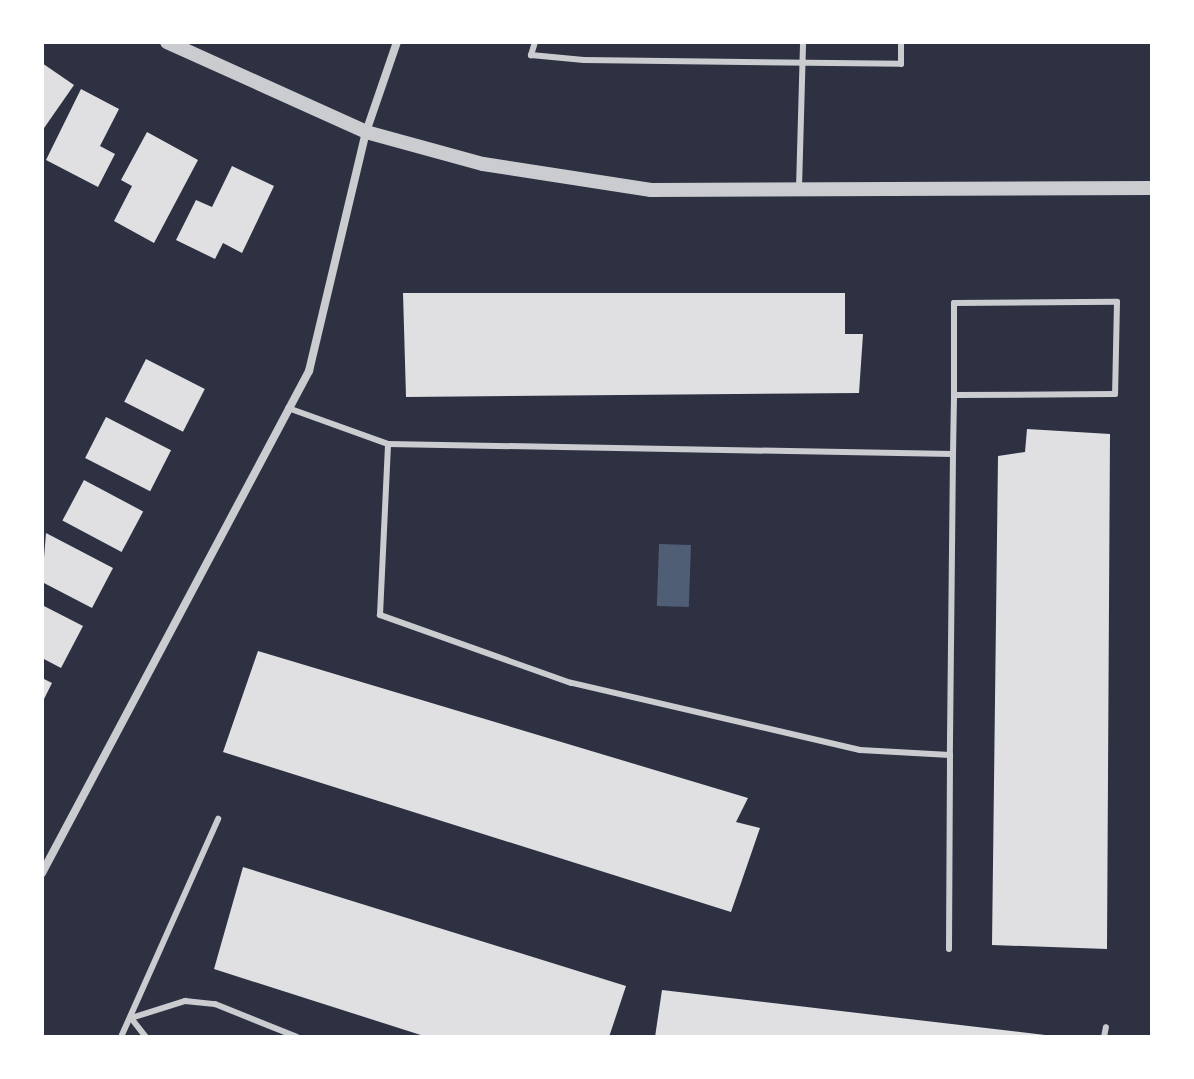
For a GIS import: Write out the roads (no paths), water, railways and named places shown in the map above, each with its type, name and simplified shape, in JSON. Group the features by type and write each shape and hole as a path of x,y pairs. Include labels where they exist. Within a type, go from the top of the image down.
{"street":[{"path":"167,42 366,132 483,164 651,190 799,192 1152,188"},
{"path":"42,873 309,371 366,132 397,42"}],"lane":[{"path":"535,42 531,55 571,59 802,64 901,64 901,42"},
{"path":"799,192 803,42"},
{"path":"949,949 954,303 1117,302 1115,394 954,395"},
{"path":"288,408 388,444 953,454"},
{"path":"388,444 380,615 571,683 860,750 950,755"},
{"path":"121,1037 218,819"},
{"path":"131,1018 185,1001 215,1004 297,1037"},
{"path":"131,1018 146,1037"},
{"path":"1104,1037 1106,1027"}],"water":[{"path":"659,544 691,545 689,607 657,606"}]}
